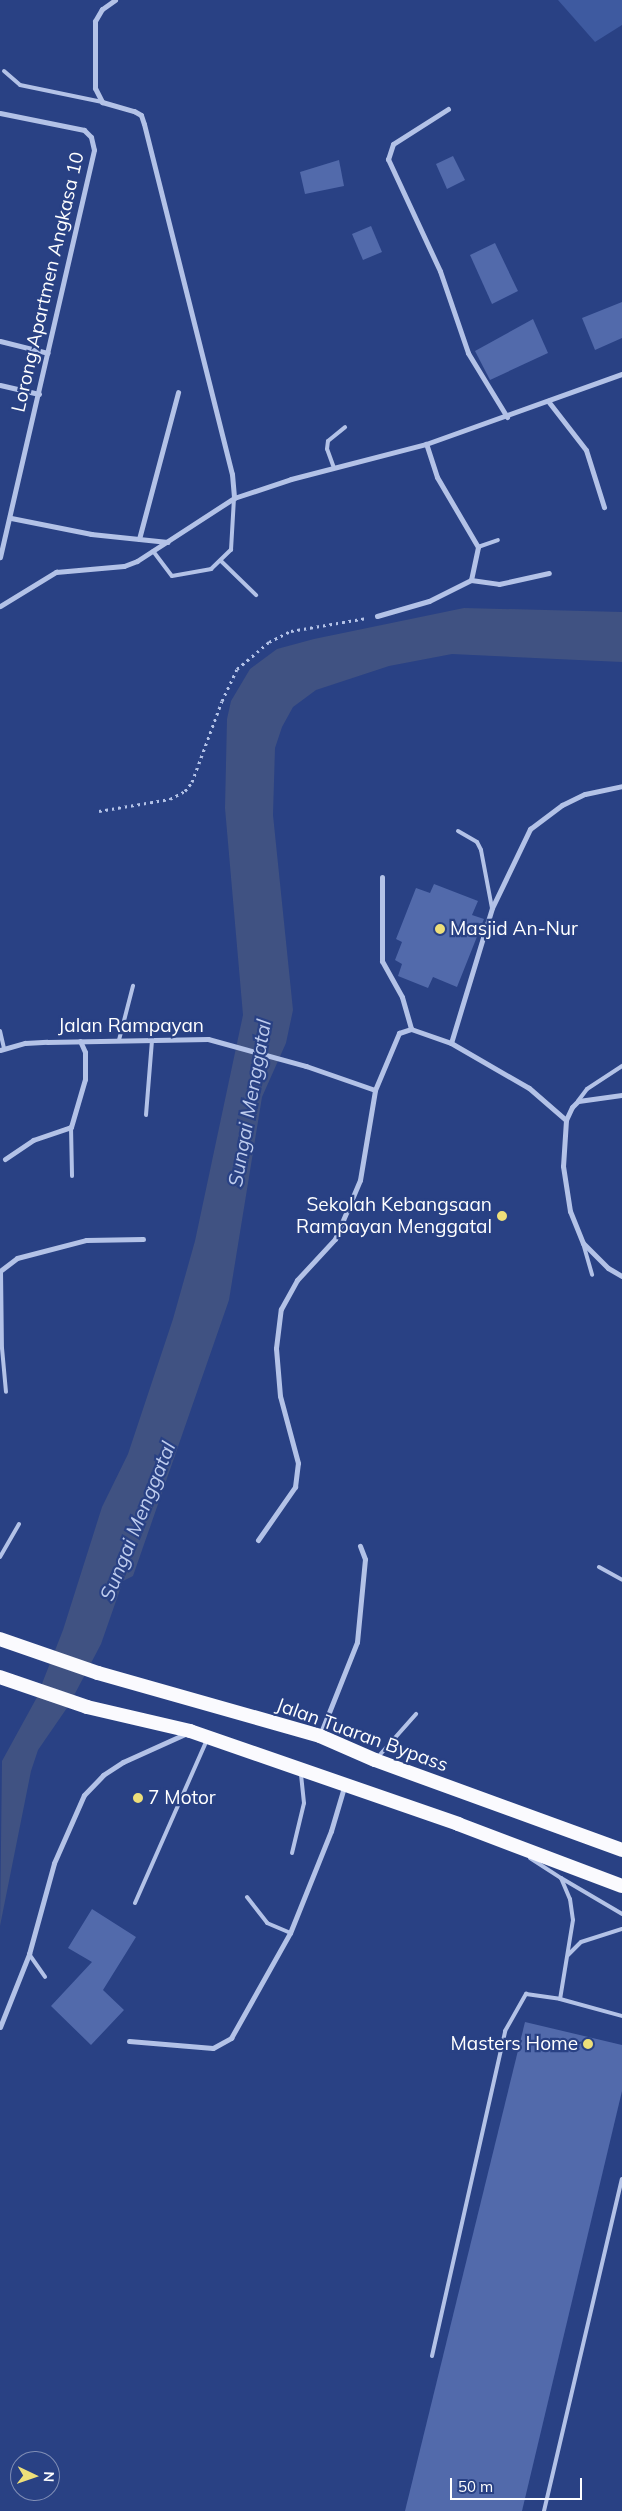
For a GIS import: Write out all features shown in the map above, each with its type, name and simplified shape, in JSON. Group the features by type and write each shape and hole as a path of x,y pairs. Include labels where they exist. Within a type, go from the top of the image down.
{"highway":[{"name":"Jalan Tuaran Bypass","path":"1,1640 98,1673 320,1736 375,1760 622,1850"},
{"path":"0,1678 87,1707 190,1731 506,1842 622,1886"}],"street":[{"path":"115,0 102,9 95,21 95,88 102,102 134,111 140,115 144,124 232,474 234,498"},
{"path":"448,109 393,144 388,160 443,279 468,353 507,417"},
{"name":"Lorong Apartmen Angkasa 10","path":"0,112 84,130 92,138 94,150 11,518 0,557"},
{"path":"0,341 48,353"},
{"path":"0,606 56,572 124,566 168,542 206,514 234,498 334,468 426,444 507,417 622,374"},
{"path":"0,385 39,394"},
{"path":"139,539 178,392"},
{"path":"548,401 586,450 604,507"},
{"path":"426,444 437,478 478,547 471,580"},
{"path":"11,518 91,534 168,542"},
{"path":"377,616 429,600 471,580 499,584 549,573"},
{"path":"452,1043 492,908 530,829 562,805 585,794 622,786"},
{"path":"382,877 382,961 402,997 411,1029"},
{"path":"258,1540 295,1487 298,1463 280,1396 276,1348 281,1309 297,1280 335,1239 360,1180 375,1090 399,1033 411,1029 452,1043 529,1088 566,1120"},
{"name":"Jalan Rampayan","path":"2,1049 25,1043 208,1039 306,1066 375,1090"},
{"path":"5,1159 33,1140 71,1127 85,1079 85,1052 80,1041"},
{"path":"622,1095 578,1101 566,1120 562,1166 570,1211 583,1243 608,1268 622,1276"},
{"path":"1,1271 17,1258 86,1240 143,1239"},
{"path":"320,1736 357,1642 365,1559 360,1546"},
{"path":"0,2027 29,1954 54,1863 84,1795 103,1775 123,1762 190,1731"},
{"path":"128,2041 192,2048 214,2048 231,2038 259,1992 290,1934 331,1831 344,1786"}],"lane":[{"path":"4,70 20,85 102,102"},
{"path":"334,468 327,449 328,441 345,427"},
{"path":"153,551 172,576 198,574 221,561 231,550 234,498"},
{"path":"478,547 498,540"},
{"path":"221,561 256,595"},
{"path":"458,831 477,842 482,850 492,908"},
{"path":"119,1040 133,986"},
{"path":"0,1031 2,1049"},
{"path":"146,1115 152,1040"},
{"path":"578,1101 587,1089 622,1066"},
{"path":"71,1127 72,1176"},
{"path":"583,1243 592,1275"},
{"path":"1,1271 2,1348 6,1392"},
{"path":"0,1557 19,1524"},
{"path":"599,1567 622,1580"},
{"path":"375,1760 416,1714"},
{"path":"135,1902 208,1738"},
{"path":"292,1853 304,1803 301,1771"},
{"path":"506,1842 561,1878 622,1914"},
{"path":"560,1999 573,1920 570,1899 561,1878"},
{"path":"246,1897 267,1923 290,1934"},
{"path":"568,1955 581,1942 622,1929"},
{"path":"29,1954 45,1978"},
{"path":"432,2356 505,2031 526,1994 560,1999 622,2016"},
{"path":"544,2511 622,2179"}],"path":[{"path":"99,812 170,799 185,790 192,782 232,677 269,642 291,631 377,616"}],"shaded area":[{"path":"558,0 622,0 622,25 595,42"}],"water":[{"name":"Sungai Menggatal","path":"464,608 622,612 622,662 452,654 389,666 316,690 293,707 282,727 275,748 273,815 293,1010 286,1043 262,1097 229,1300 133,1576 123,1581 101,1644 69,1705 38,1750 31,1771 0,1926 2,1761 36,1699 63,1630 102,1507 128,1454 173,1319 195,1241 243,1015 225,808 227,719 231,701 250,669 277,649 314,639"}],"building":[{"path":"453,156 465,180 447,189 436,164"},
{"path":"339,160 344,186 305,194 300,172"},
{"path":"371,226 382,252 363,260 352,234"},
{"path":"495,243 518,291 492,304 470,255"},
{"path":"622,302 622,338 595,350 582,318"},
{"path":"533,319 548,353 490,380 475,351"},
{"name":"Masjid An-Nur","path":"434,884 478,901 472,915 484,919 457,987 433,977 428,988 398,976 402,964 395,960 402,942 396,939 416,888 430,893"},
{"path":"92,1909 136,1937 103,1990 124,2010 91,2045 51,2006 92,1962 68,1948"},
{"path":"525,2022 622,2045 622,2091 522,2511 405,2511"}],"place":[{"name":"Masjid An-Nur","path":"440,929"},
{"name":"Sekolah Kebangsaan Rampayan Menggatal","path":"502,1216"},
{"name":"7 Motor","path":"138,1798"},
{"name":"Masters Home","path":"588,2044"}]}
